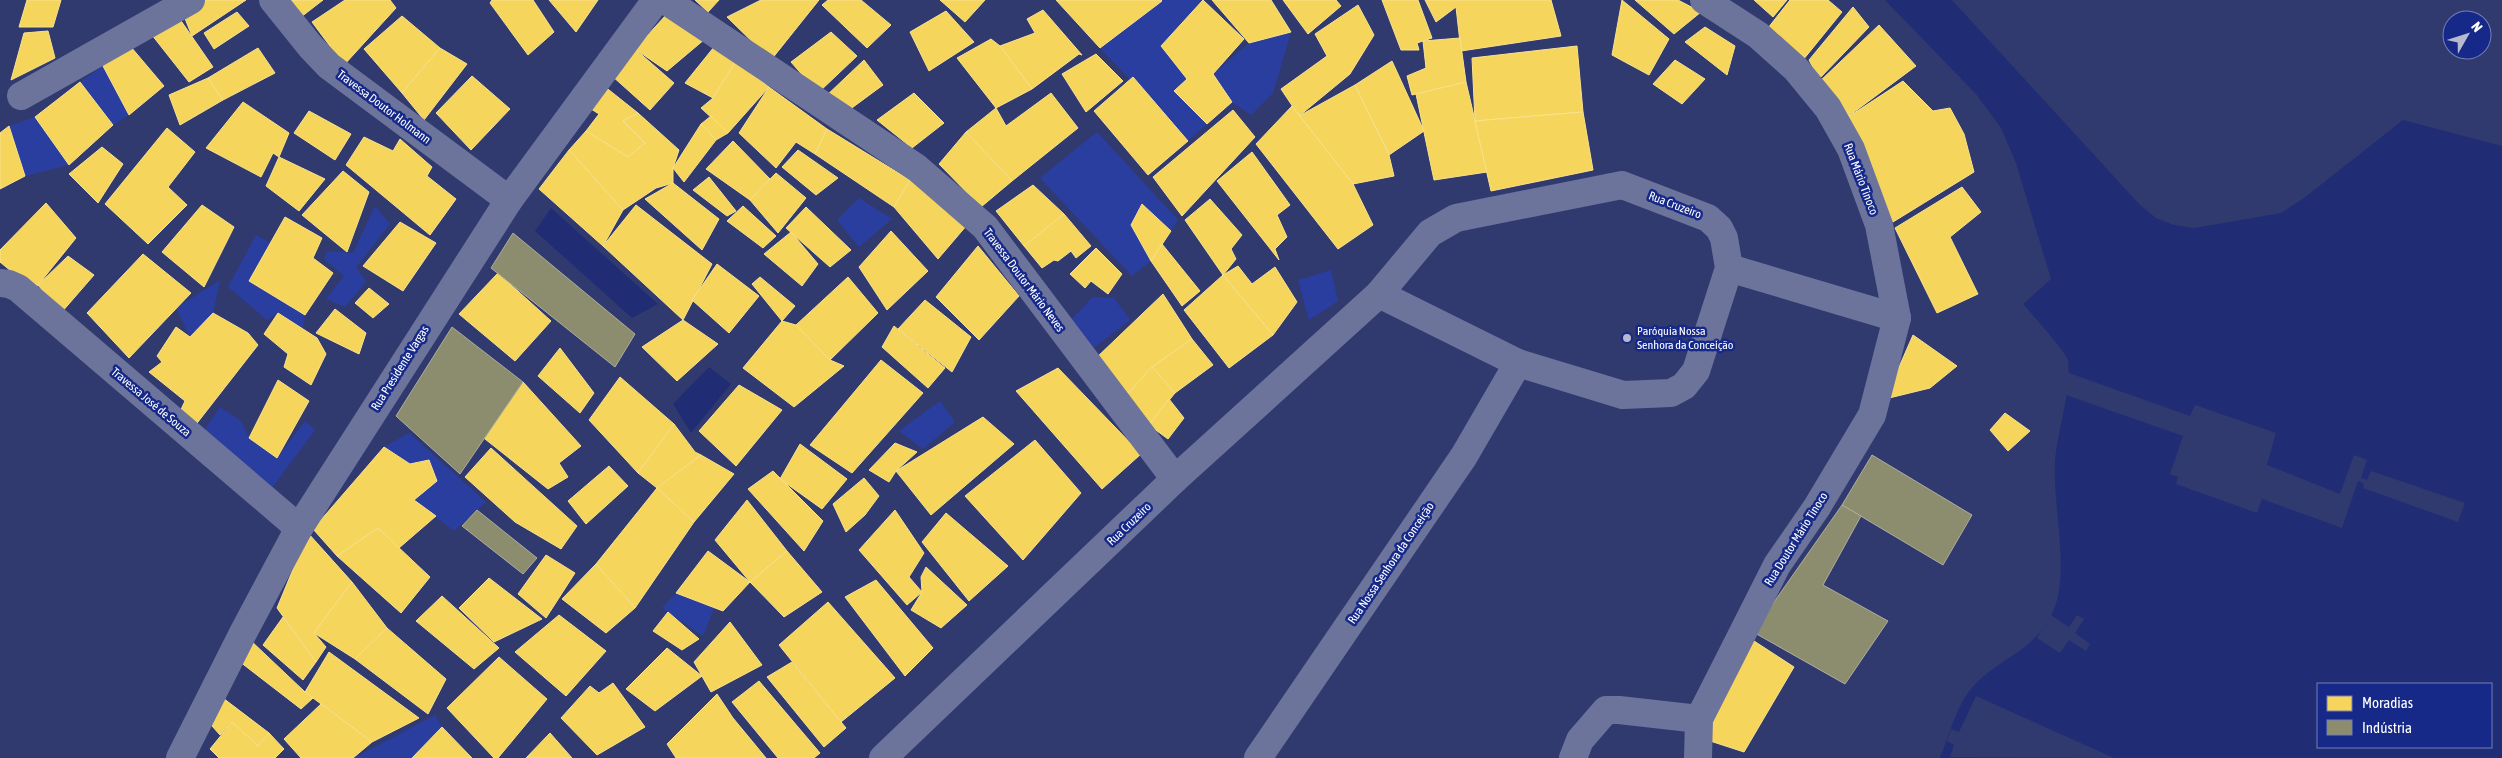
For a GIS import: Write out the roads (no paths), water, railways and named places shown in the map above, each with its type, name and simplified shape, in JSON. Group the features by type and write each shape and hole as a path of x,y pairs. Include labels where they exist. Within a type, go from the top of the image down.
{"street":[{"path":"21,96 192,0"},
{"name":"Travessa Doutor Holmann","path":"273,0 310,46 336,71 509,200"},
{"name":"Rua Presidente Vargas","path":"180,758 299,528 509,200 656,0"},
{"name":"Travessa Doutor Mário Neves","path":"664,0 918,168 985,227 1175,479"},
{"name":"Rua Mário Tinoco","path":"1704,0 1758,35 1796,69 1828,108 1851,149 1879,225 1898,318 1872,415"},
{"name":"Rua Cruzeiro","path":"883,758 1175,479 1380,294 1430,233 1456,218 1622,185 1708,218 1719,228 1724,238 1729,268 1696,371 1684,386 1672,393 1623,394 1518,363 1380,294"},
{"path":"1729,268 1898,318"},
{"name":"Travessa José de Souza","path":"0,283 18,288 299,528"},
{"name":"Rua Nossa Senhora da Conceição","path":"1258,758 1464,456 1518,363"},
{"name":"Rua Doutor Mário Tinoco","path":"1698,758 1699,719 1777,565 1817,507 1872,415"},
{"path":"1573,758 1580,740 1606,710 1699,719"}],"place":[{"name":"Paróquia Nossa Senhora da Conceição","path":"1627,338"}]}
